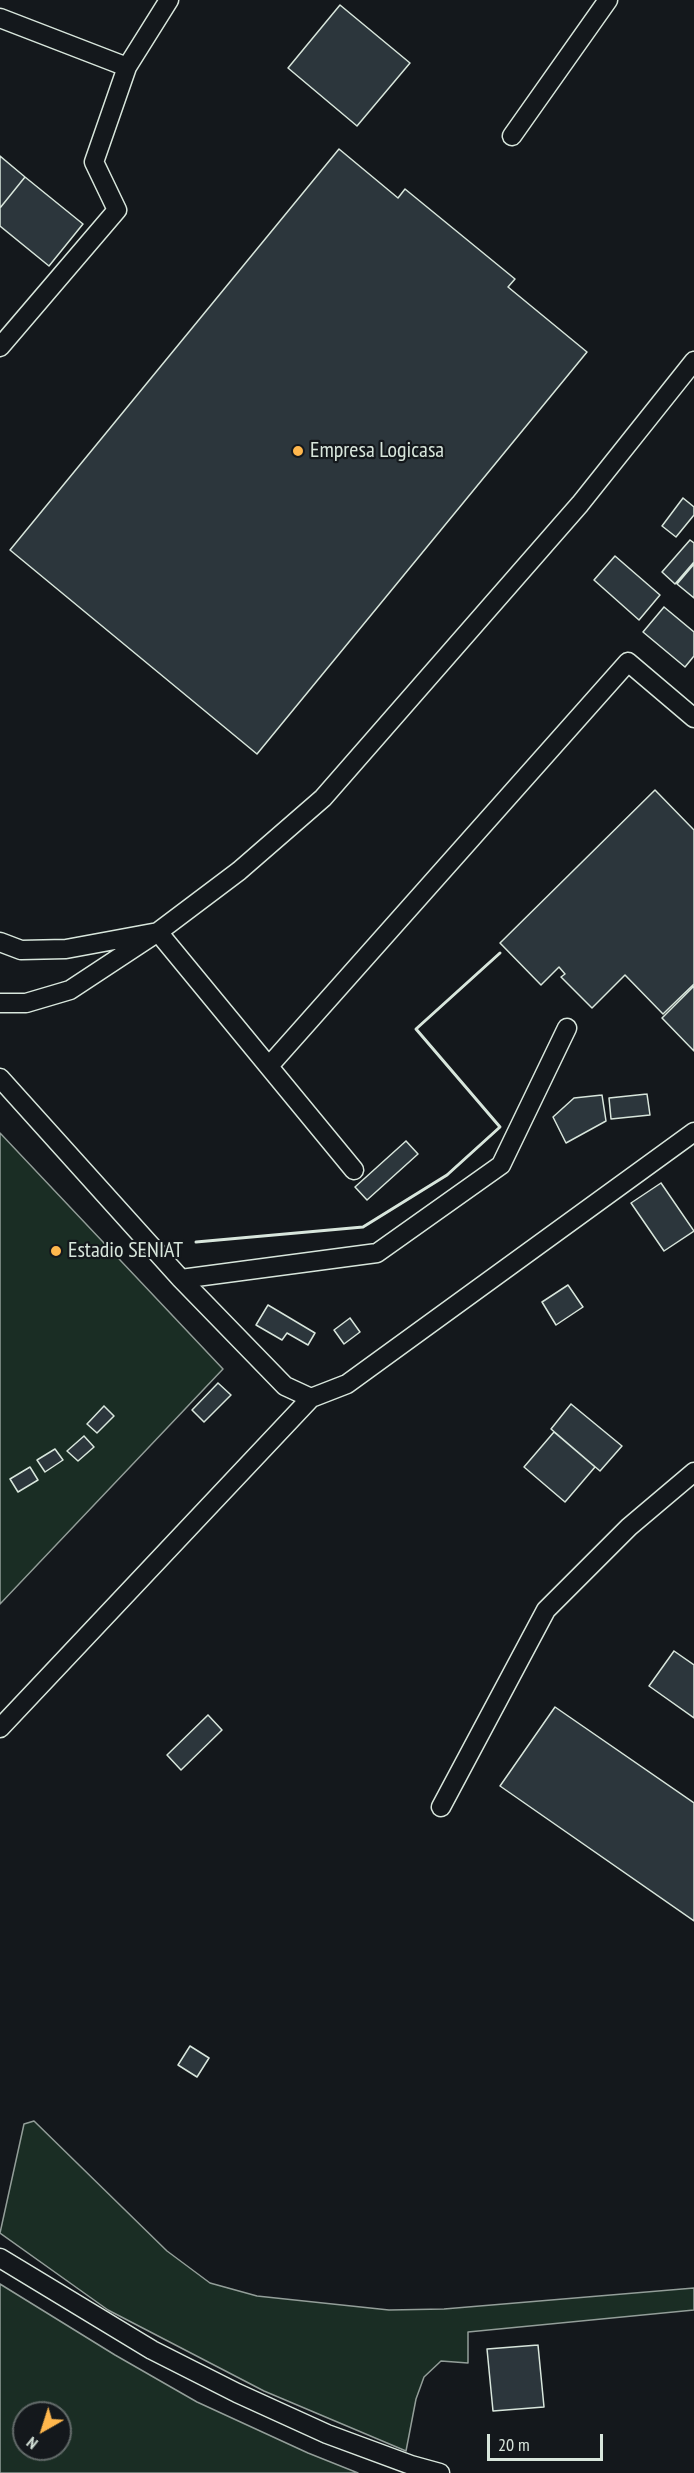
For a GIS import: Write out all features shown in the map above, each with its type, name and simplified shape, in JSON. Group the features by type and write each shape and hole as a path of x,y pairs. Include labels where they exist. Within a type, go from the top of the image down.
{"lane":[{"path":"0,347 117,210 94,162 127,67 169,0"},
{"path":"512,136 608,0"},
{"path":"0,18 127,67"},
{"path":"0,1003 26,1003 70,990 158,932 239,871 323,798 580,504 694,361"},
{"path":"269,1066 628,662 694,718"},
{"path":"0,942 21,950 66,949 158,932"},
{"path":"158,932 354,1170"},
{"path":"181,1279 377,1253 501,1165 567,1028"},
{"path":"0,1078 181,1279 285,1386 311,1398"},
{"path":"0,1728 311,1398 347,1384 694,1132"},
{"path":"441,1807 546,1610 629,1527 694,1472"},
{"path":"0,2258 152,2350 237,2392 327,2434 411,2465 440,2473"}],"green space":[{"name":"Estadio SENIAT","path":"0,1133 223,1369 0,1604"},
{"path":"34,2121 167,2251 210,2283 257,2296 389,2310 444,2309 694,2288 694,2310 468,2332 468,2363 441,2361 424,2377 416,2399 406,2451 264,2391 108,2310 0,2233 24,2124"},
{"path":"0,2284 115,2355 197,2402 308,2453 358,2473 0,2473"}],"building":[{"path":"340,5 410,63 357,126 288,68"},
{"name":"Empresa Logicasa","path":"339,149 398,198 405,189 515,279 508,287 587,352 257,754 10,550"},
{"path":"0,156 25,177 0,208"},
{"path":"25,177 83,224 49,266 0,226 0,208"},
{"path":"683,498 694,507 694,515 676,537 662,526"},
{"path":"690,540 694,543 694,562 675,584 662,572"},
{"path":"615,556 660,595 639,620 594,580"},
{"path":"694,564 694,598 677,584"},
{"path":"664,607 694,632 694,656 685,667 643,632"},
{"path":"655,790 694,830 694,984 663,1014 625,975 592,1008 561,977 565,974 559,967 541,985 500,943"},
{"path":"694,986 694,1051 662,1018"},
{"path":"647,1094 650,1115 611,1119 609,1098"},
{"path":"602,1095 606,1121 566,1143 553,1117 574,1098"},
{"path":"406,1141 418,1154 367,1200 355,1187"},
{"path":"661,1183 694,1231 664,1251 631,1203"},
{"path":"568,1285 583,1307 556,1325 542,1302"},
{"path":"268,1305 315,1333 308,1345 287,1333 282,1340 256,1325"},
{"path":"350,1318 360,1332 344,1344 334,1330"},
{"path":"218,1383 231,1395 204,1422 192,1410"},
{"path":"571,1404 622,1446 600,1471 551,1429"},
{"path":"104,1406 114,1416 97,1433 87,1424"},
{"path":"554,1432 595,1467 565,1502 524,1467"},
{"path":"84,1436 94,1447 78,1461 67,1451"},
{"path":"55,1449 63,1460 45,1472 37,1460"},
{"path":"30,1467 38,1480 18,1492 10,1479"},
{"path":"674,1651 694,1665 694,1718 649,1686"},
{"path":"555,1707 694,1803 694,1921 500,1786"},
{"path":"208,1715 222,1730 181,1770 167,1755"},
{"path":"190,2046 209,2058 197,2077 178,2065"},
{"path":"538,2345 544,2407 493,2411 487,2349"}],"wall":[{"path":"196,1242 363,1227 447,1175 500,1127 416,1029 500,953"}],"place":[{"name":"Empresa Logicasa","path":"298,451"},
{"name":"Estadio SENIAT","path":"56,1251"}]}
